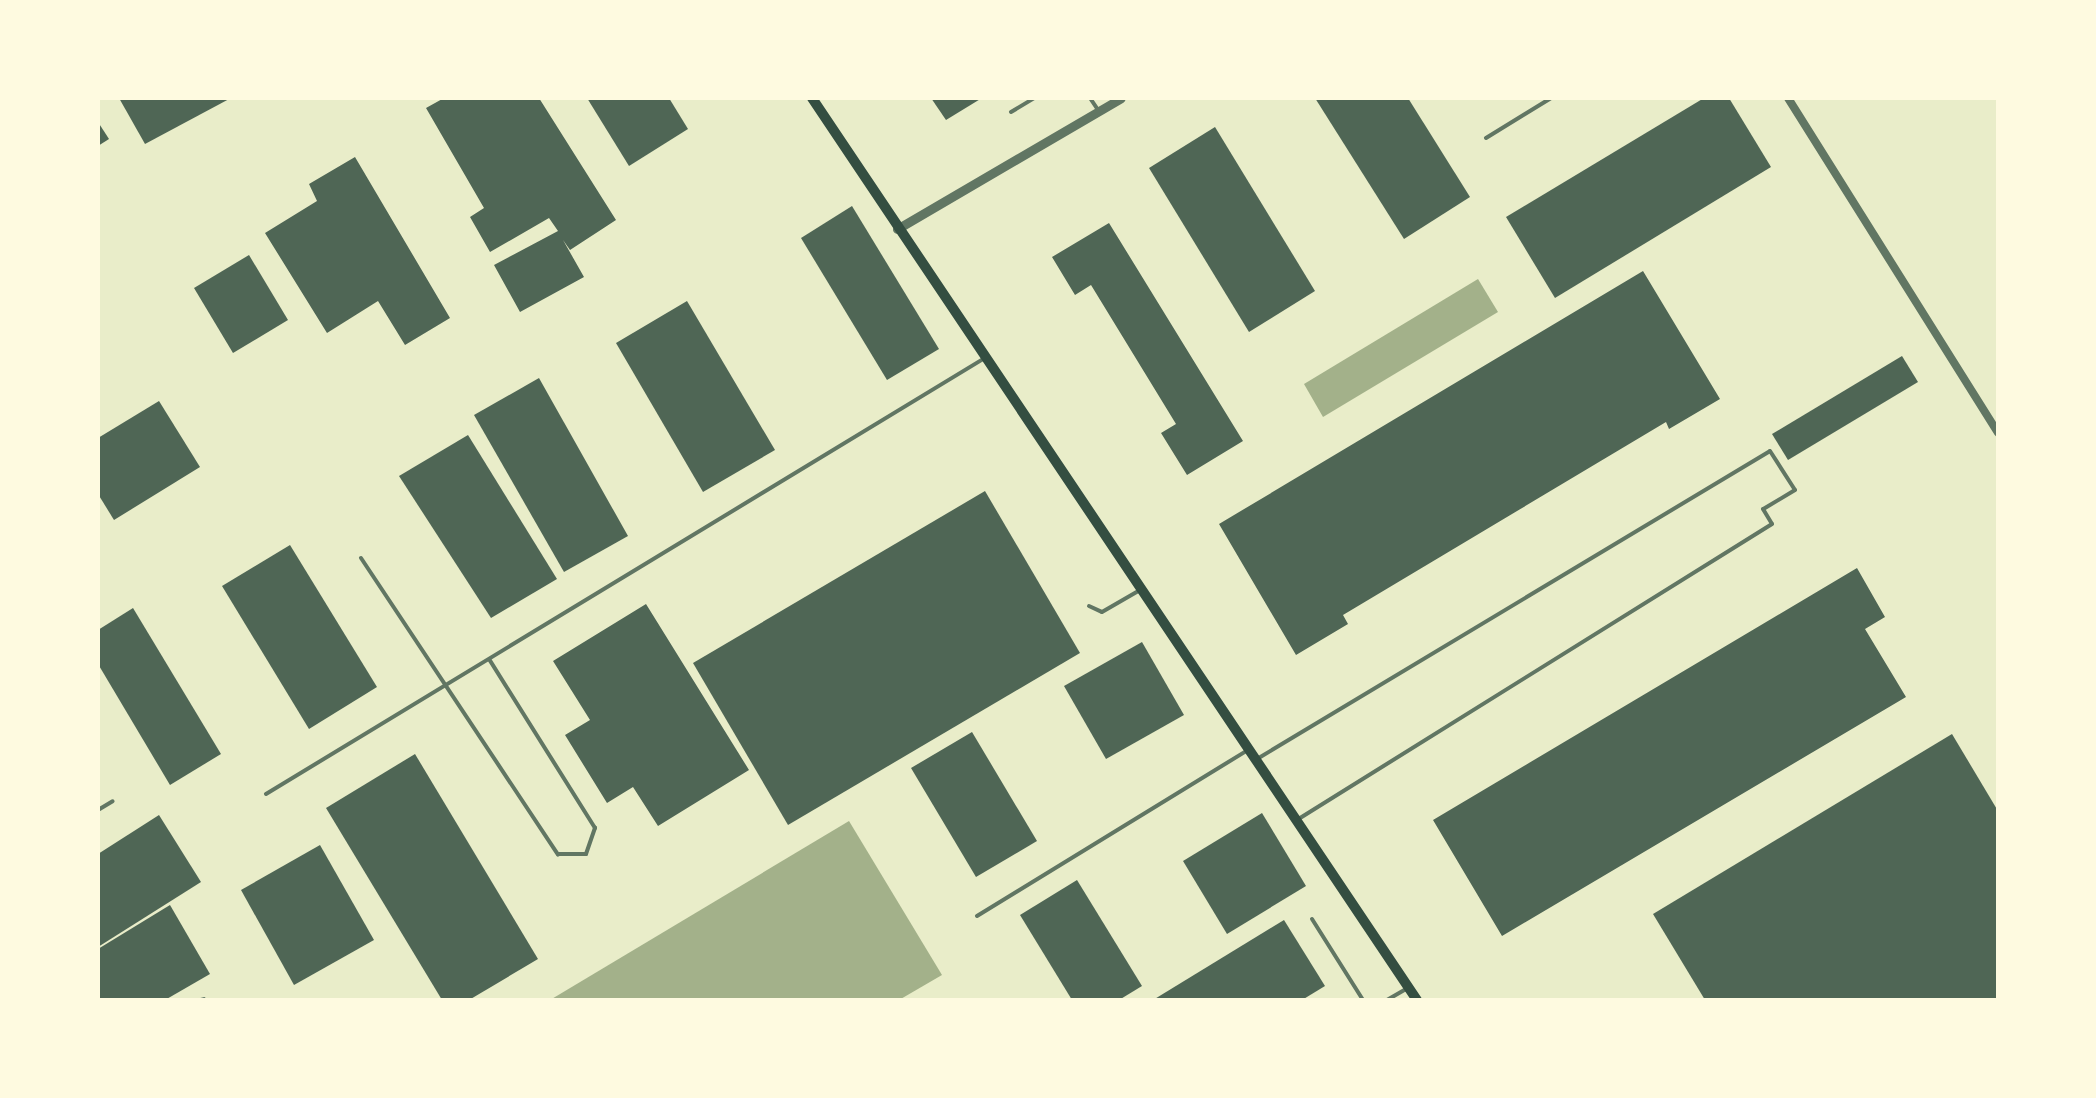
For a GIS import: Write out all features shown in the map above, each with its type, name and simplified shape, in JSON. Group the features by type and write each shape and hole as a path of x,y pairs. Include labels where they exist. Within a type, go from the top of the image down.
{"main road":[{"path":"815,98 983,359 1416,1000"}],"street":[{"path":"897,229 1120,98"},
{"path":"1788,98 1998,433"}],"lane":[{"path":"1011,112 1034,98"},
{"path":"1090,98 1098,110"},
{"path":"1486,138 1552,98"},
{"path":"266,794 983,359"},
{"path":"1256,760 1770,451 1795,490 1762,509 1772,524 1296,820"},
{"path":"361,558 558,854 586,854 594,828 488,659"},
{"path":"1089,606 1102,612 1140,590"},
{"path":"977,916 1248,750"},
{"path":"98,810 113,801"},
{"path":"1312,919 1363,1000"},
{"path":"1388,1000 1408,988"}],"shaded area":[{"path":"1478,279 1498,312 1323,417 1304,384"},
{"path":"849,821 942,975 899,1000 550,1000"}],"building":[{"path":"119,98 231,98 145,144"},
{"path":"444,98 539,98 616,220 570,250 563,240 584,277 520,312 494,265 558,231 549,218 490,252 470,217 484,208 426,108"},
{"path":"587,98 669,98 688,129 629,166"},
{"path":"931,98 982,98 946,120"},
{"path":"1315,98 1408,98 1470,197 1404,239"},
{"path":"1704,98 1729,98 1771,167 1555,298 1506,217"},
{"path":"98,122 109,139 98,146"},
{"path":"1215,127 1315,291 1249,332 1149,168"},
{"path":"355,157 450,318 405,345 378,301 327,333 265,233 317,201 309,184"},
{"path":"852,206 939,349 887,380 801,238"},
{"path":"1109,223 1243,441 1187,475 1161,433 1176,424 1091,285 1075,295 1052,257"},
{"path":"249,255 288,320 233,353 194,288"},
{"path":"1643,271 1720,399 1669,429 1666,422 1343,615 1348,624 1296,655 1219,524"},
{"path":"687,301 775,450 703,492 616,343"},
{"path":"1902,356 1918,382 1788,460 1772,434"},
{"path":"539,378 628,536 564,572 474,415"},
{"path":"159,401 200,467 114,520 98,494 98,438"},
{"path":"468,435 557,579 491,618 399,476"},
{"path":"985,491 1080,653 788,825 693,663"},
{"path":"290,545 377,687 309,729 222,586"},
{"path":"1857,568 1885,617 1865,629 1906,697 1502,936 1433,820"},
{"path":"646,604 749,770 658,826 633,787 607,803 565,735 590,720 553,661"},
{"path":"133,608 221,754 170,785 98,664 98,630"},
{"path":"1142,642 1184,715 1106,759 1064,686"},
{"path":"972,732 1037,841 976,877 911,768"},
{"path":"1952,734 1998,811 1998,1000 1705,1000 1653,914"},
{"path":"415,754 538,959 469,1000 442,1000 326,808"},
{"path":"1262,813 1306,886 1227,934 1183,861"},
{"path":"159,815 201,882 98,947 98,854"},
{"path":"320,845 374,940 294,985 241,890"},
{"path":"1077,880 1142,986 1119,1000 1072,1000 1020,915"},
{"path":"170,905 210,974 165,1000 98,1000 98,949"},
{"path":"1284,920 1325,986 1302,1000 1153,1000"}]}
